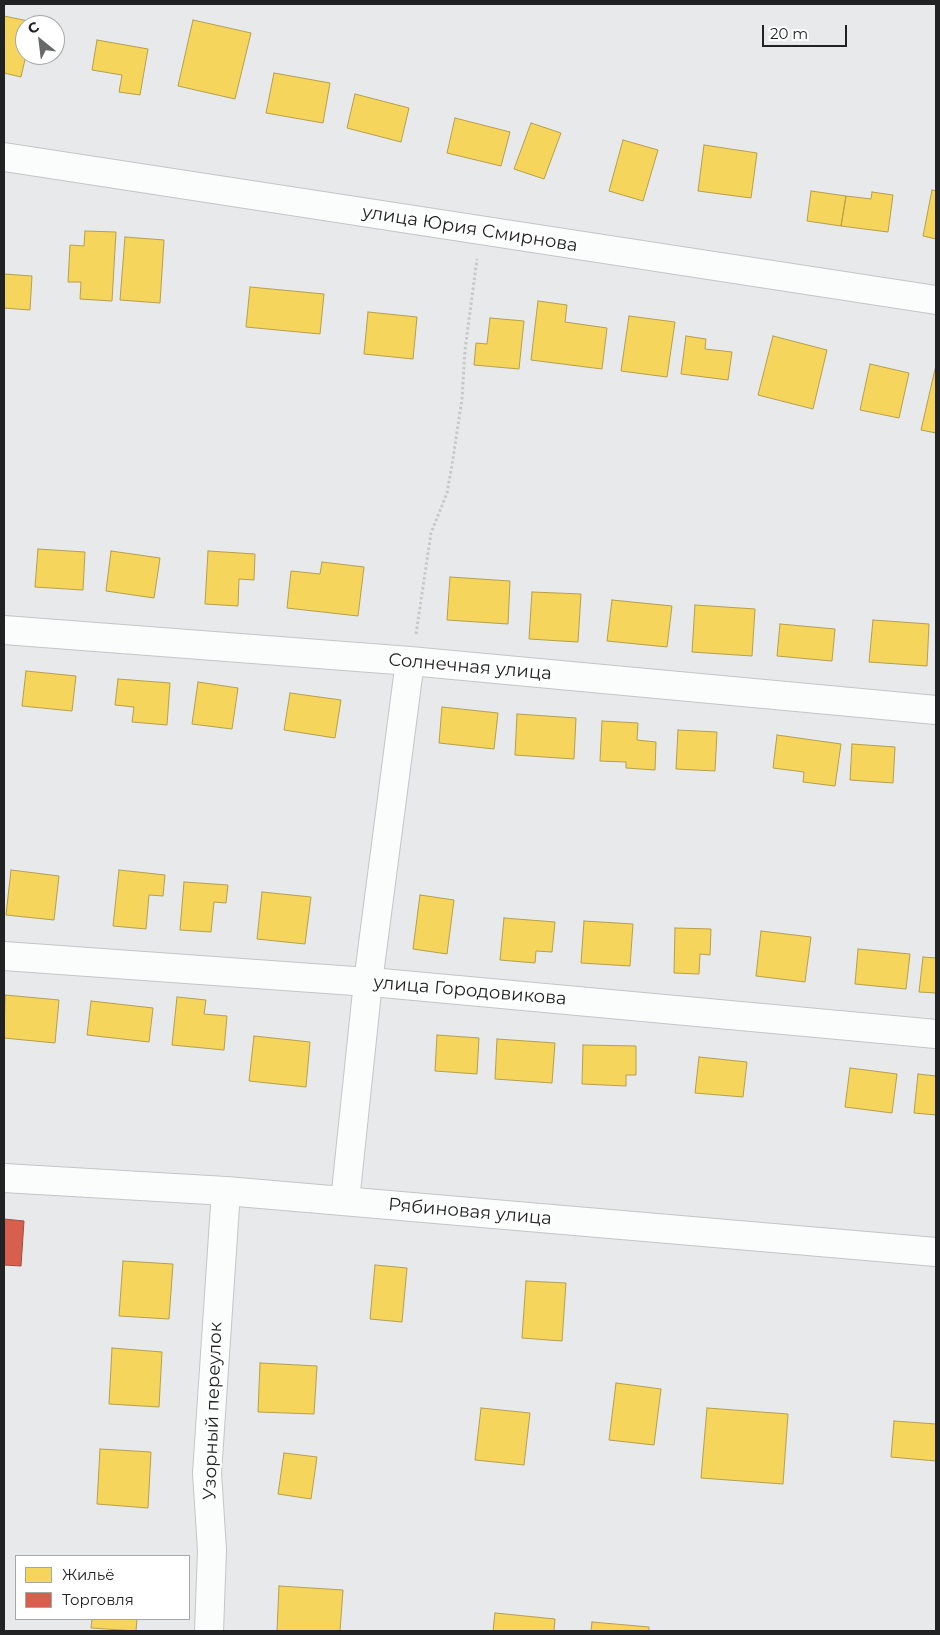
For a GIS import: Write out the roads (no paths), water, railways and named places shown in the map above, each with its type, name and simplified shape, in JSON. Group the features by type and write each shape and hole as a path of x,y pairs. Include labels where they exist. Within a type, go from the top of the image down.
{"street":[{"name":"улица Юрия Смирнова","path":"4,157 936,300"},
{"name":"Солнечная улица","path":"4,630 410,661 936,710"},
{"path":"345,1201 368,982 410,661"},
{"name":"улица Городовикова","path":"4,956 368,982 936,1034"},
{"name":"Рябиновая улица","path":"4,1178 226,1191 936,1252"},
{"name":"Узорный переулок","path":"209,1631 212,1550 207,1473 226,1191"}]}
